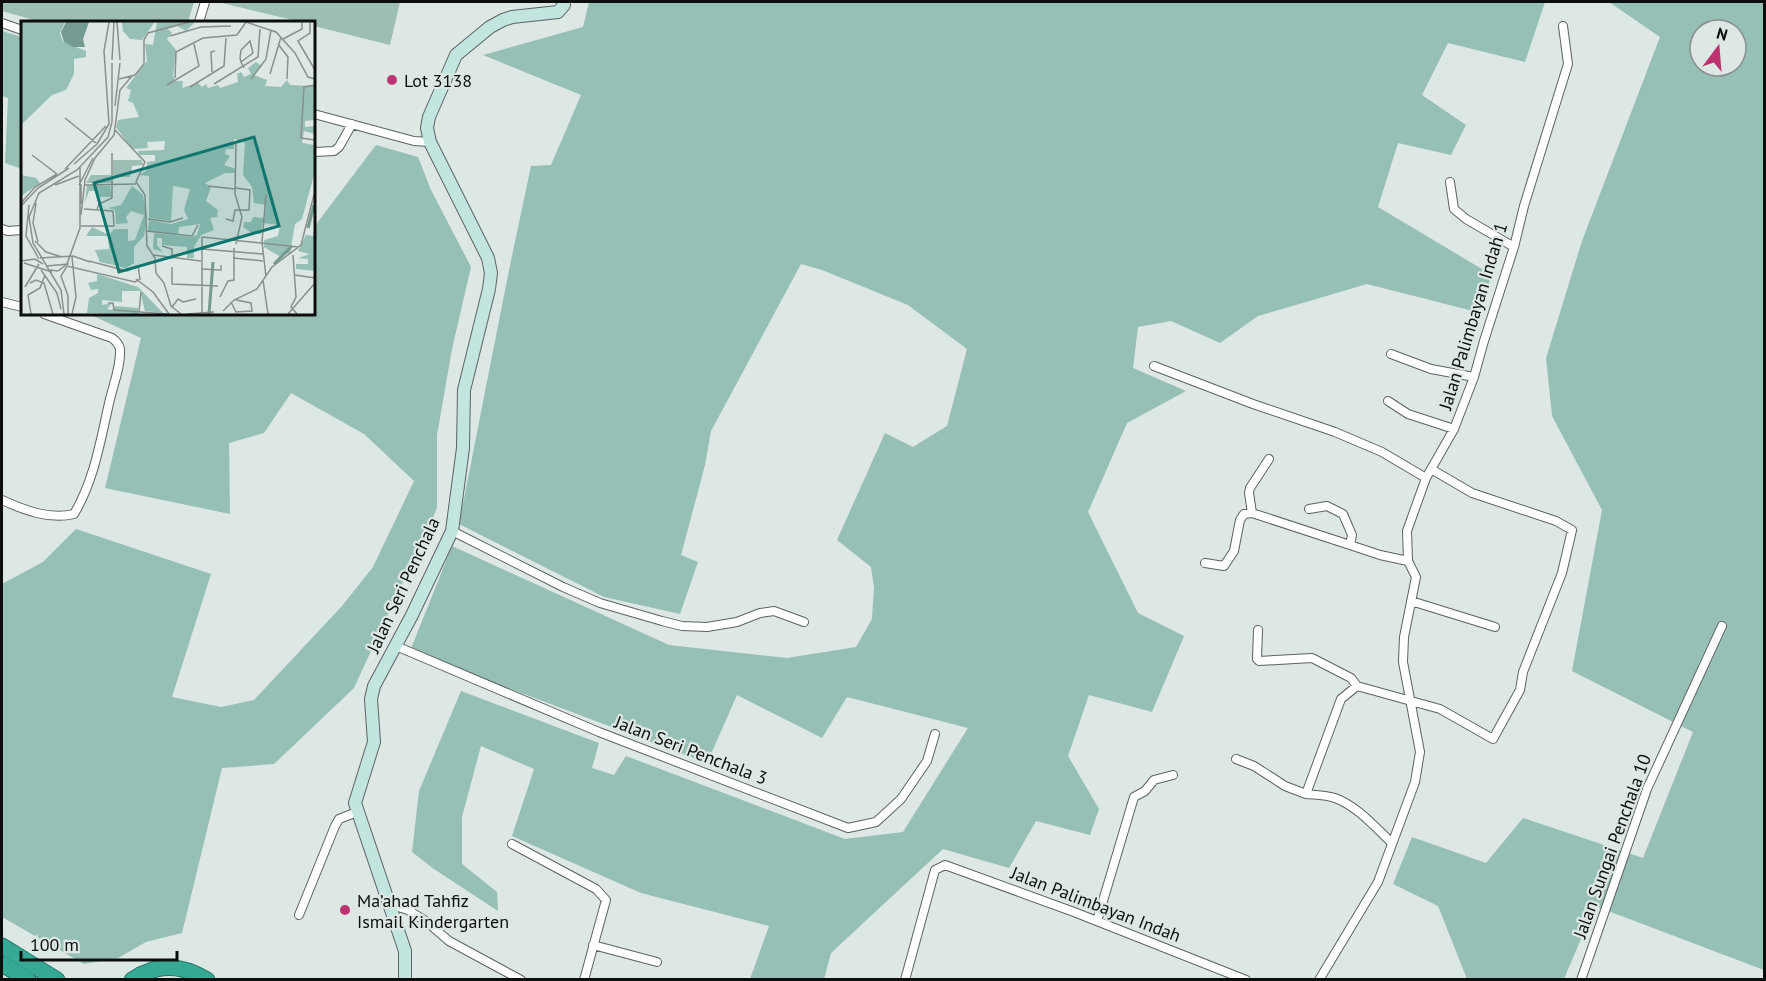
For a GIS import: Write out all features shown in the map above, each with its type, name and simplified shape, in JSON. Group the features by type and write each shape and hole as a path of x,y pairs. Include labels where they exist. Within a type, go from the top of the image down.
{"highway":[{"path":"2,946 57,980"},
{"path":"2,964 28,980"},
{"path":"132,980 155,969 177,967 193,971 207,980"}],"street":[{"path":"199,21 205,2"},
{"name":"Jalan Seri Penchala","path":"405,980 405,951 355,803 374,742 371,699 374,686 412,615 452,531 463,448 464,390 489,290 491,273 488,258 430,142 427,128 429,117 456,55 490,27 503,20 558,12 564,2"},
{"path":"2,23 21,30"},
{"name":"Jalan Palimbayan Indah 1","path":"1319,980 1378,882 1415,782 1420,752 1403,662 1404,637 1416,577 1408,561 1407,531 1428,473 1454,429 1474,377 1568,64 1563,26"},
{"path":"315,114 414,141 430,142"},
{"path":"315,152 334,150 339,147 352,124"},
{"path":"1450,182 1454,208 1466,219 1514,247"},
{"path":"2,229 21,230"},
{"path":"2,302 21,307"},
{"path":"2,500 14,506 52,517 74,514 84,497 96,459 120,347 112,338 47,315"},
{"path":"1391,354 1431,369 1474,377"},
{"path":"1154,366 1344,436 1472,493 1556,521 1572,530 1562,573 1523,672 1521,690 1493,739 1440,709 1357,686 1351,678 1312,657 1259,662 1257,659 1258,630"},
{"path":"1388,401 1408,414 1454,429"},
{"path":"1252,513 1250,488 1269,459"},
{"path":"1309,509 1327,506 1343,513 1352,535 1350,545"},
{"path":"1205,563 1224,566 1234,551 1240,520 1244,514 1252,513 1380,555 1408,561"},
{"path":"452,531 600,603 682,627 707,627 737,622 760,613 774,611 804,622"},
{"path":"1411,601 1495,627"},
{"name":"Jalan Sungai Penchala 10","path":"1581,980 1647,789 1722,626"},
{"name":"Jalan Seri Penchala 3","path":"396,646 599,732 848,828 876,822 901,799 927,761 935,734"},
{"path":"1306,794 1341,699 1357,686"},
{"path":"1236,759 1250,764 1285,786 1306,794 1337,799 1363,816 1392,843"},
{"path":"1097,921 1134,797 1145,791 1154,780 1173,775"},
{"path":"299,915 335,826 339,819 357,812"},
{"path":"512,844 596,890 606,900 584,980"},
{"name":"Jalan Palimbayan Indah","path":"905,980 935,870 945,865 1097,921 1246,980"},
{"path":"388,904 408,910 449,940 521,980"},
{"path":"593,945 657,962"},
{"path":"498,980 503,970"}],"green space":[{"path":"2,2 194,2 188,21 37,21 2,11"},
{"path":"218,2 400,2 390,45 315,26 315,21 297,21"},
{"path":"589,2 1545,2 1525,62 1448,43 1422,95 1466,125 1451,155 1398,143 1378,207 1492,275 1477,312 1367,284 1258,316 1220,343 1171,321 1138,327 1133,368 1186,391 1127,423 1088,512 1138,613 1184,636 1152,712 1089,695 1068,756 1099,809 1090,835 1036,821 1009,868 943,849 831,953 824,979 750,979 769,926 641,893 512,836 534,769 481,746 462,817 462,864 497,892 498,911 412,852 419,791 461,691 599,743 592,768 614,775 626,756 845,839 903,832 968,728 847,697 822,738 737,695 707,763 410,651 452,546 669,645 787,658 856,647 872,619 874,587 871,567 837,540 885,433 913,447 947,426 967,349 908,305 822,270 801,264 711,431 705,465 681,555 698,562 680,614 604,597 459,524 531,166 551,165 581,95 483,55 583,27"},
{"path":"1609,2 1764,2 1764,970 1595,906 1564,979 1467,979 1438,906 1393,884 1412,837 1486,863 1523,818 1643,858 1693,732 1572,671 1602,510 1552,416 1546,358 1582,241 1660,37"},
{"path":"2,31 21,37 21,169 5,163 8,98 2,96"},
{"path":"376,145 418,157 431,190 471,267 452,349 437,435 437,508 354,688 274,764 222,768 182,933 146,942 118,958 84,964 2,917 2,584 43,562 76,529 211,574 172,697 221,707 254,700 342,606 373,567 414,481 364,434 291,393 264,433 229,443 230,514 105,488 141,338 91,315 315,315 315,226"}],"place":[{"name":"Lot 3138","path":"392,80"},
{"name":"Ma’ahad Tahfiz Ismail Kindergarten","path":"345,910"}]}
